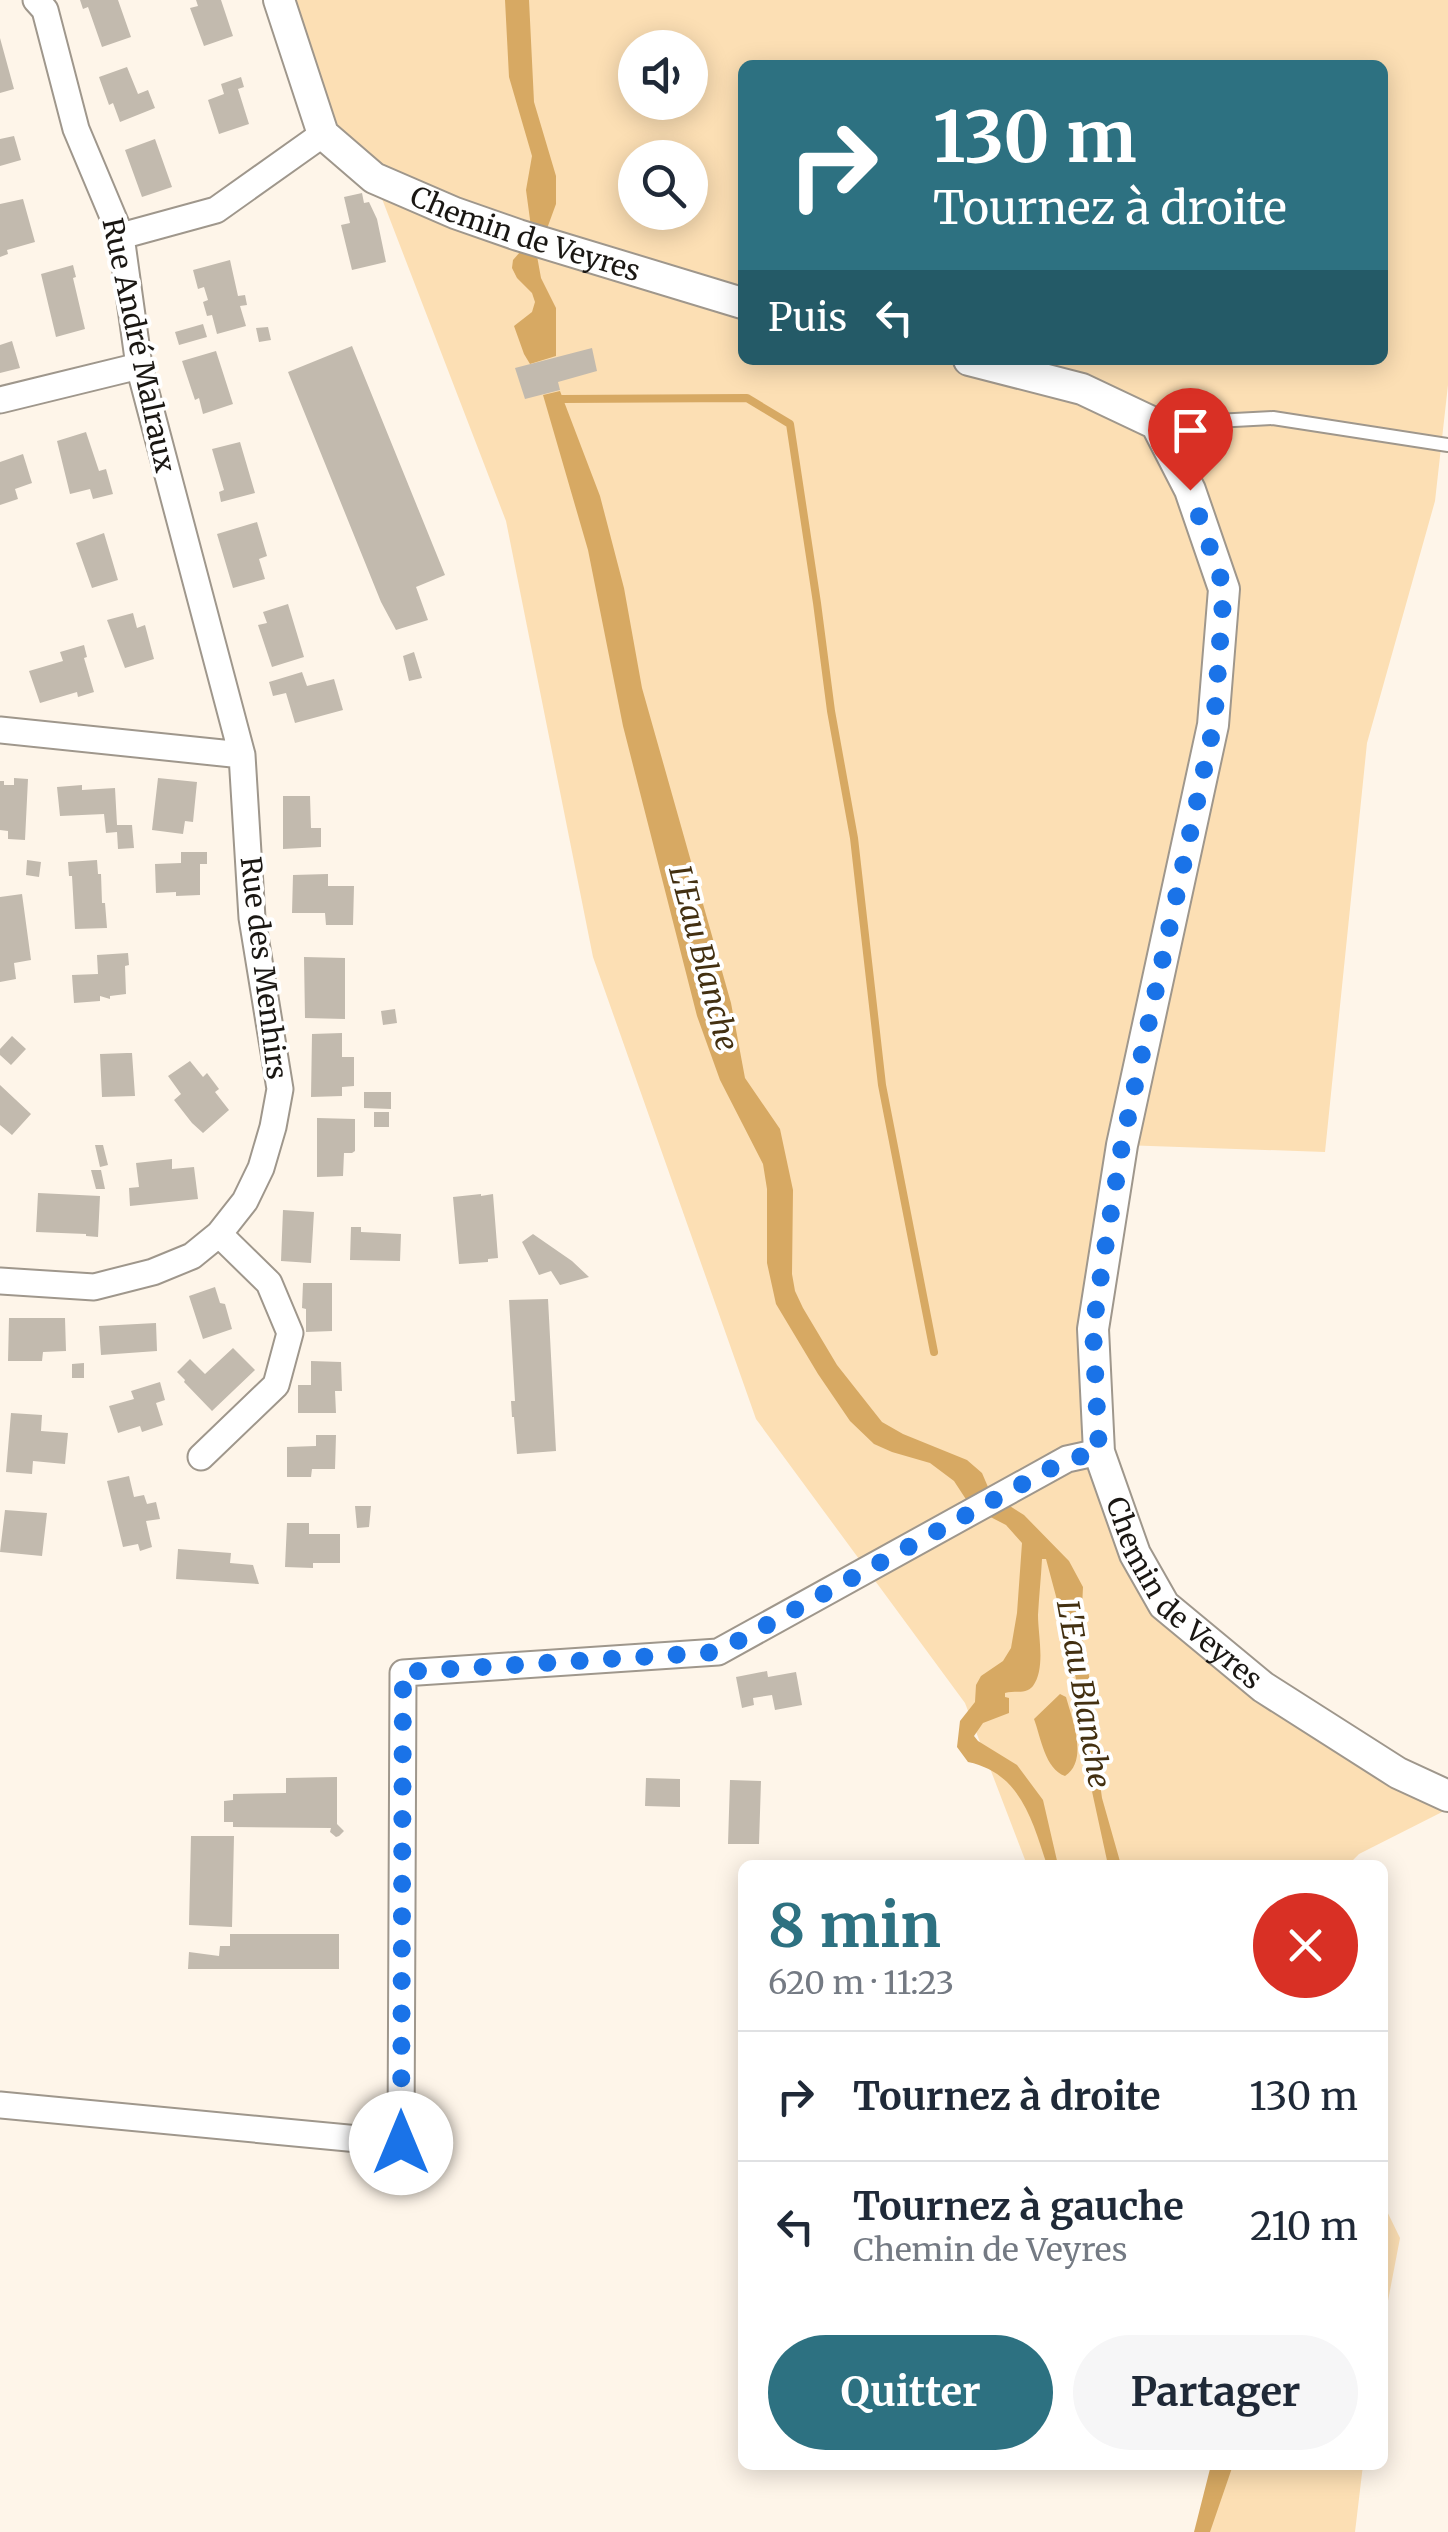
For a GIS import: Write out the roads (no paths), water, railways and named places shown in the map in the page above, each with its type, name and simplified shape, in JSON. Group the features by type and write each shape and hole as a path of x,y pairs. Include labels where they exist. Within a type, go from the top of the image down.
{"street":[{"name":"Rue André Malraux","path":"36,0 45,10 76,129 122,236 138,366 242,755"},
{"path":"122,236 216,210 323,134 279,0"},
{"name":"Chemin de Veyres","path":"323,134 374,178 456,213 550,246 738,302"},
{"path":"989,365 1082,388 1156,424"},
{"path":"0,400 138,366"},
{"name":"Chemin de Veyres","path":"1156,424 1190,490 1224,588 1214,724 1122,1145 1093,1329 1099,1452 1135,1554 1164,1605 1263,1687 1398,1774 1448,1796"},
{"path":"0,730 242,755"},
{"name":"Rue des Menhirs","path":"0,1281 94,1287 153,1272 192,1256 219,1234 245,1200 261,1168 280,1088 252,918 242,755"},
{"path":"200,1457 276,1385 290,1334 269,1282 219,1234"},
{"path":"0,2105 401,2143 403,1672 718,1652 1066,1460 1099,1452"}],"lane":[{"path":"1156,424 1273,418 1448,445"}],"water":[{"path":"505,0 529,0 534,102 556,176 556,204 537,256 541,278 556,308 556,356 530,364 514,326 532,312 535,302 512,268 531,227 526,190 532,156 509,77"},
{"path":"560,391 600,496 624,588 642,688 731,1003 745,1078 780,1129 793,1190 795,1291 837,1365 882,1422 967,1460 982,1473 991,1494 1024,1515 1069,1561 1083,1587 1081,1628 1095,1748 1102,1798 1120,1860 1107,1860 1088,1773 1081,1703 1046,1559 1042,1559 1037,1679 1027,1690 1005,1693 1009,1713 983,1723 974,1736 1017,1765 1043,1800 1057,1860 1045,1860 1029,1815 1012,1787 986,1768 968,1762 957,1747 960,1721 975,1702 976,1685 981,1676 1003,1661 1011,1648 1022,1543 1006,1525 971,1507 954,1481 930,1463 874,1444 850,1421 776,1304 767,1263 763,1164 720,1080 697,1016 623,726 588,550 543,395"},
{"path":"1060,1694 1066,1697 1077,1750 1072,1769 1065,1776 1048,1760 1034,1719"},
{"path":"1210,2470 1231,2470 1210,2532 1194,2532"}],"waterway":[{"name":"L'Eau Blanche","path":"561,399 747,398 790,424 831,711 854,838 882,1085 934,1352"}]}
